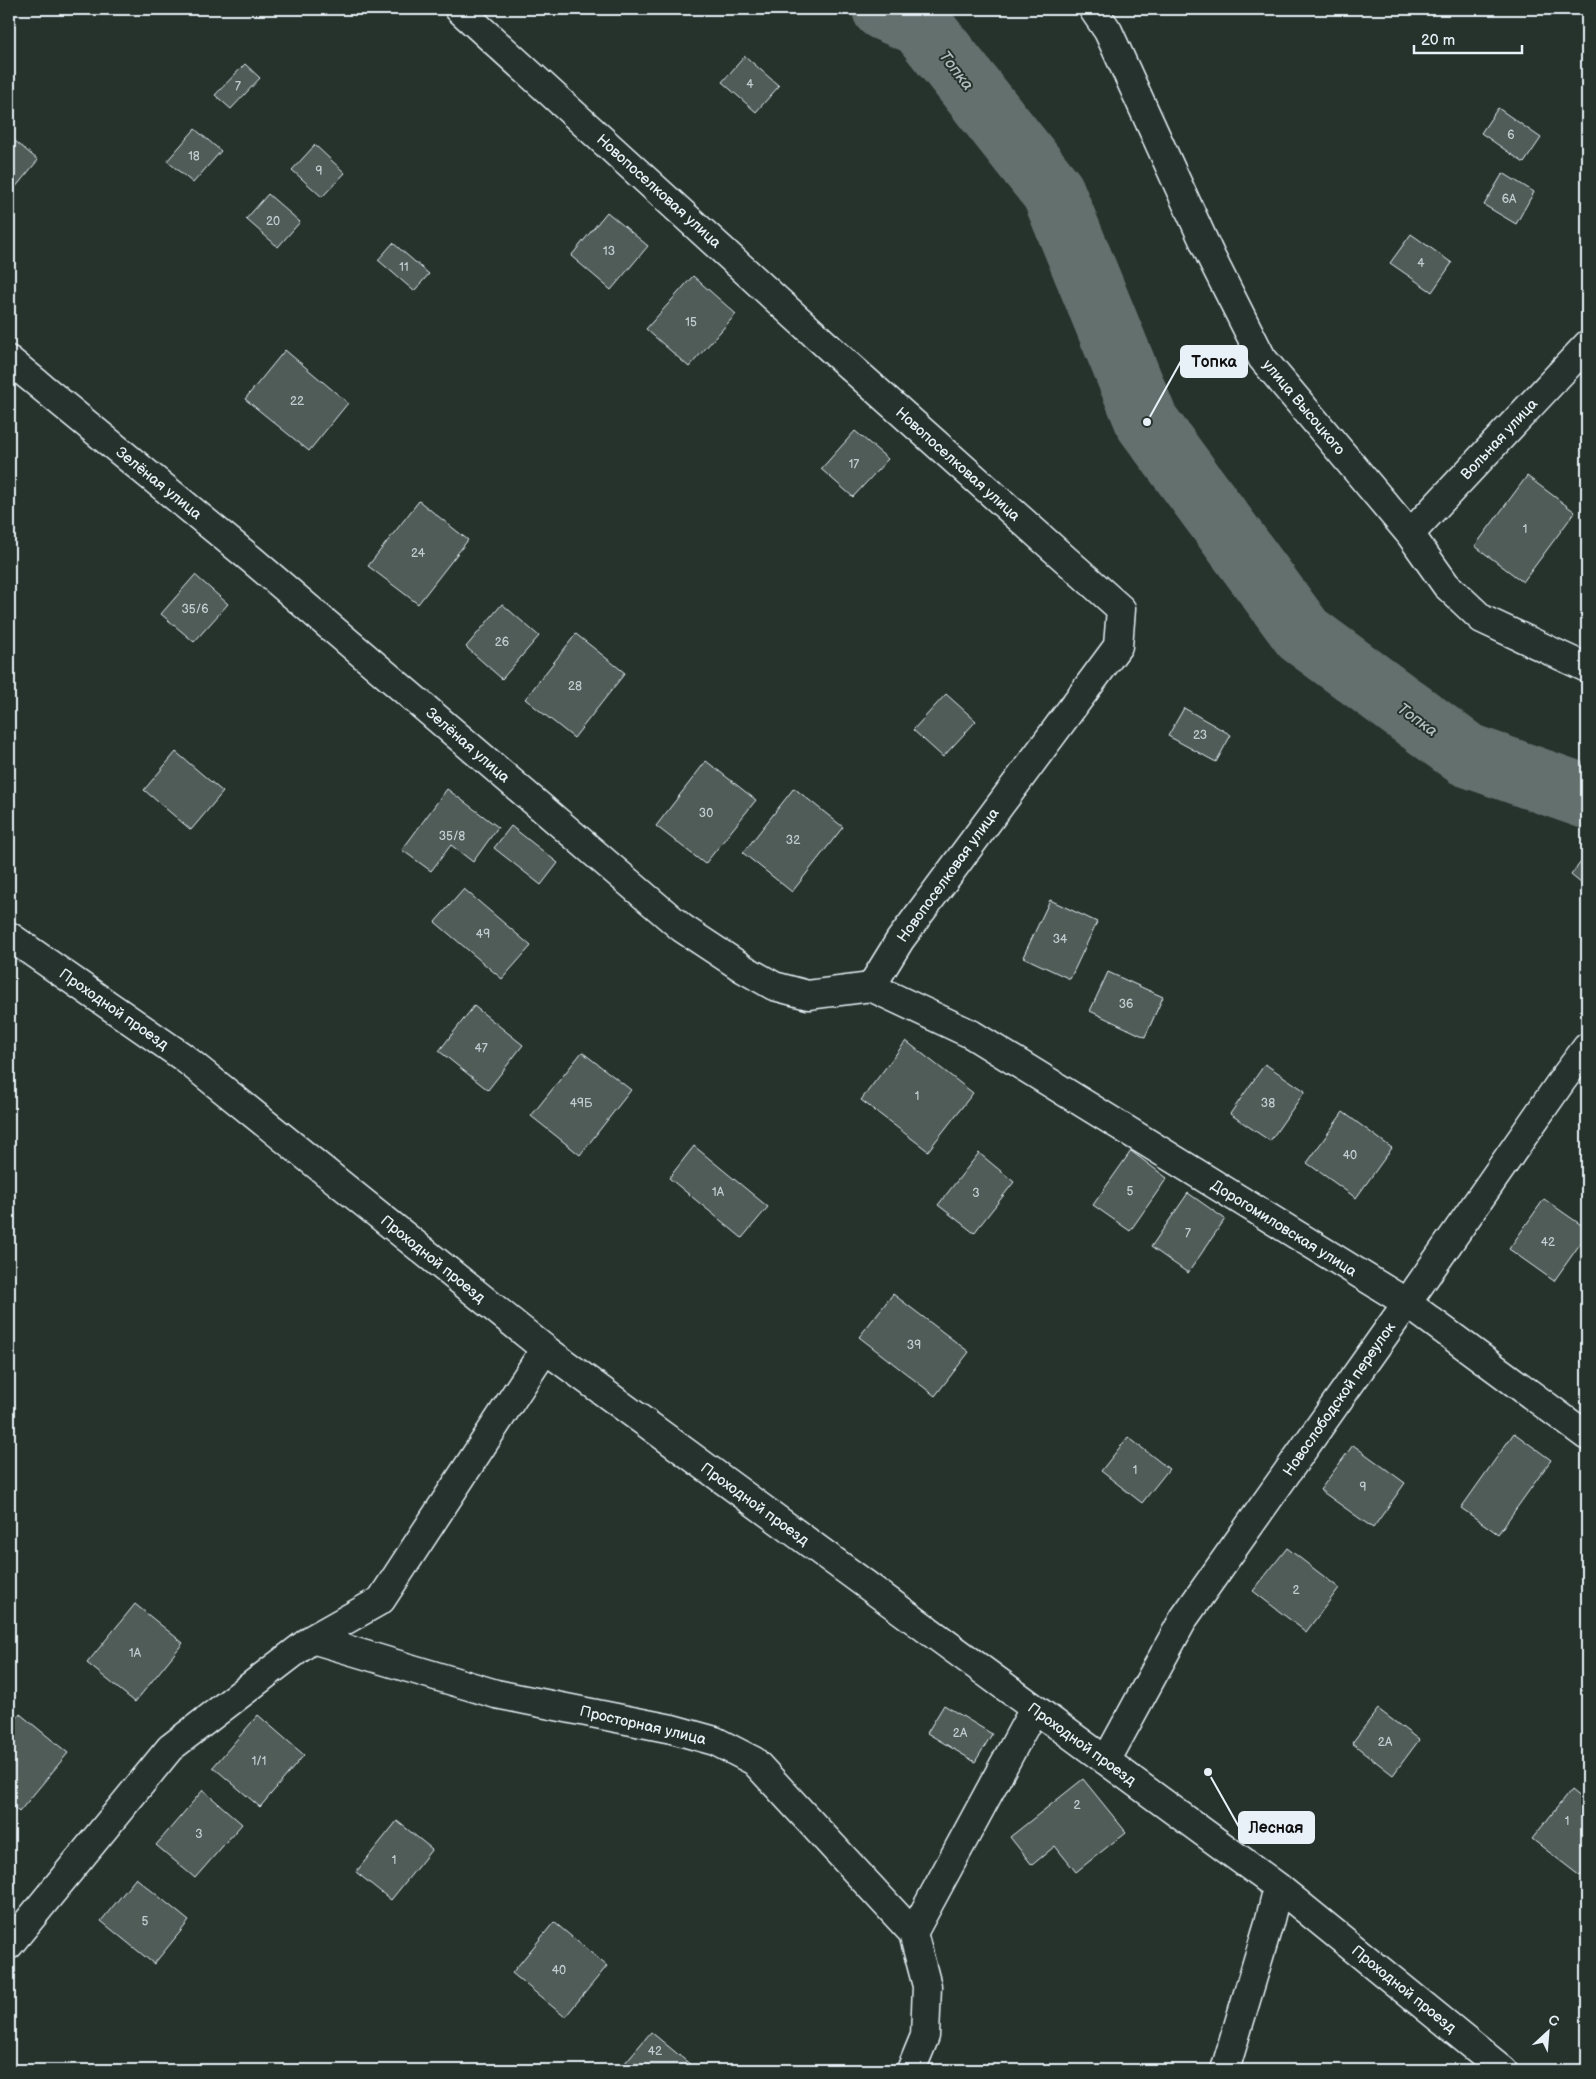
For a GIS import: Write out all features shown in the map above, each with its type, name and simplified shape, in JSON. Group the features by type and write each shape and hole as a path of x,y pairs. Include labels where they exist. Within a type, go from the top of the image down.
{"street":[{"name":"Новопоселковая улица","path":"459,9 846,363 1121,609 1118,646 900,940 870,987"},
{"name":"улица Высоцкого","path":"1093,9 1108,31 1211,257 1262,358 1410,534 1446,585 1482,619 1587,668"},
{"name":"Вольная улица","path":"1410,534 1587,345"},
{"name":"Зелёная улица","path":"9,360 251,559 682,928 744,970 774,986 808,995 870,987"},
{"name":"Проходной проезд","path":"9,936 183,1057 545,1349 1278,1887 1503,2070"},
{"name":"Дорогомиловская улица","path":"870,987 971,1034 1407,1303 1587,1436"},
{"name":"Новослободской переулок","path":"1106,1761 1184,1618 1587,1047"},
{"path":"9,1945 170,1748 312,1638 381,1600 545,1349"},
{"name":"Просторная улица","path":"312,1638 496,1694 672,1729 715,1741 754,1761 913,1933 927,1986 926,2036 912,2070"},
{"path":"913,1933 1034,1709"},
{"path":"1225,2070 1278,1887"}],"building":[{"path":"745,56 779,86 756,112 722,82"},
{"path":"245,64 260,78 231,109 215,95"},
{"path":"1498,108 1541,138 1524,163 1481,133"},
{"path":"195,129 221,151 193,183 167,161"},
{"path":"9,136 38,160 9,195"},
{"path":"315,145 345,173 322,197 292,170"},
{"path":"1503,173 1534,192 1516,224 1484,205"},
{"path":"268,194 300,222 278,247 246,219"},
{"path":"607,212 648,246 611,290 571,256"},
{"path":"1411,234 1452,263 1432,292 1390,263"},
{"path":"393,243 429,274 414,291 378,260"},
{"path":"693,276 736,314 689,367 646,329"},
{"path":"285,350 348,403 309,451 245,399"},
{"path":"855,431 888,459 853,497 821,469"},
{"path":"1527,476 1575,512 1523,582 1475,546"},
{"path":"419,501 468,540 418,604 368,566"},
{"path":"195,575 228,604 194,642 161,614"},
{"path":"502,604 539,636 502,679 466,647"},
{"path":"576,634 625,673 574,738 525,699"},
{"path":"946,694 976,721 943,757 913,730"},
{"path":"1184,708 1231,735 1216,762 1168,736"},
{"path":"176,752 223,792 191,830 144,790"},
{"path":"706,761 756,800 705,864 656,826"},
{"path":"794,788 843,827 792,892 743,853"},
{"path":"447,789 498,827 473,862 451,845 431,871 402,850"},
{"path":"511,826 558,863 541,885 494,848"},
{"path":"1587,854 1587,888 1571,875"},
{"path":"464,889 531,946 502,979 435,922"},
{"path":"1050,900 1097,922 1070,979 1023,957"},
{"path":"1108,972 1163,997 1145,1037 1090,1011"},
{"path":"474,1006 523,1045 488,1090 439,1051"},
{"path":"906,1041 973,1093 928,1151 861,1100"},
{"path":"582,1052 631,1090 580,1155 531,1116"},
{"path":"1265,1064 1305,1091 1270,1141 1230,1114"},
{"path":"1343,1112 1392,1148 1356,1198 1307,1163"},
{"path":"694,1146 768,1207 742,1238 669,1178"},
{"path":"1131,1151 1167,1178 1130,1231 1093,1205"},
{"path":"979,1153 1014,1182 974,1233 938,1205"},
{"path":"1188,1193 1225,1219 1188,1273 1151,1247"},
{"path":"1544,1199 1587,1229 1587,1234 1554,1281 1509,1249"},
{"path":"893,1294 969,1352 935,1396 859,1337"},
{"path":"1514,1433 1551,1460 1498,1534 1461,1508"},
{"path":"1128,1437 1169,1469 1142,1503 1101,1471"},
{"path":"1353,1445 1405,1483 1373,1528 1320,1490"},
{"path":"1287,1548 1339,1588 1306,1632 1253,1591"},
{"path":"135,1604 183,1643 135,1702 87,1663"},
{"path":"944,1705 992,1734 975,1762 927,1733"},
{"path":"1378,1709 1419,1740 1393,1775 1352,1743"},
{"path":"20,1714 68,1753 19,1812 9,1803 9,1728"},
{"path":"258,1715 304,1755 260,1807 213,1767"},
{"path":"1083,1779 1126,1832 1076,1872 1055,1846 1032,1865 1010,1837"},
{"path":"203,1790 242,1824 195,1878 156,1845"},
{"path":"1571,1790 1587,1803 1587,1867 1580,1876 1532,1839"},
{"path":"397,1821 432,1849 391,1900 356,1872"},
{"path":"136,1878 189,1921 154,1964 101,1921"},
{"path":"554,1922 607,1966 565,2017 512,1973"},
{"path":"651,2032 697,2070 619,2070"}],"waterway":[{"name":"Топка","path":"884,9 920,24 1053,192 1147,422 1303,634 1467,755 1587,797"}],"place":[{"name":"Топка","path":"1147,422"},
{"name":"Лесная","path":"1208,1772"}]}
